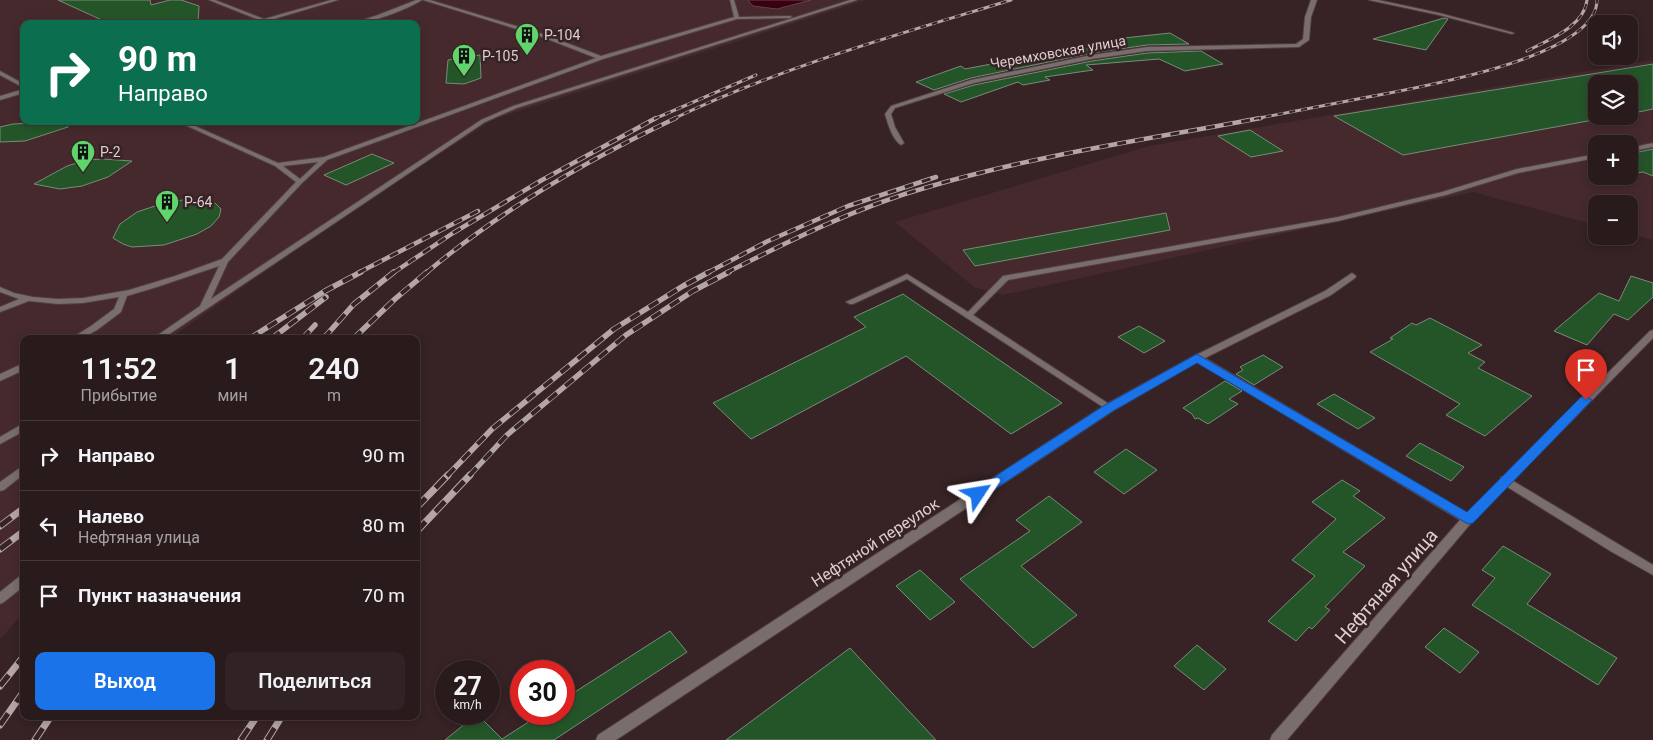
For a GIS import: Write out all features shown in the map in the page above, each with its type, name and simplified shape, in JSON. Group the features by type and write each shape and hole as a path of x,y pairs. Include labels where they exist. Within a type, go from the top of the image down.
{"street":[{"name":"Черемховская улица","path":"902,143 892,127 888,114 893,107 973,81 1147,49 1297,46 1306,40 1308,17 1314,0"},
{"name":"Нефтяной переулок","path":"603,740 1109,408 1197,358 1328,293 1352,276"},
{"name":"Нефтяная улица","path":"1277,740 1468,519 1653,332"},
{"path":"1197,358 1468,519"}],"lane":[{"path":"211,0 252,20"},
{"path":"268,20 336,0"},
{"path":"366,20 420,0"},
{"path":"425,0 544,36 601,58"},
{"path":"732,0 737,18"},
{"path":"162,335 483,121 515,107 854,0"},
{"path":"1371,0 1439,14 1512,33"},
{"path":"420,125 601,58 737,18 801,17"},
{"path":"0,73 20,84"},
{"path":"0,98 20,92"},
{"path":"187,125 276,165 300,182"},
{"path":"276,165 325,160 420,125"},
{"path":"1638,148 1653,145"},
{"path":"969,315 1006,278 1338,219 1444,194 1517,171 1588,158"},
{"path":"204,305 225,262 300,182 325,160"},
{"path":"0,289 8,294 57,303 123,296 225,262"},
{"path":"850,302 907,276 1109,408"},
{"path":"80,335 118,310 123,296"},
{"path":"0,310 28,298"},
{"path":"0,378 20,368"},
{"path":"0,441 20,428"},
{"path":"0,487 20,472"},
{"path":"1505,480 1653,570"},
{"path":"0,599 20,582"}],"shaded area":[{"path":"0,0 866,0 494,119 351,211 175,335 20,335 20,617 0,639"},
{"path":"748,0 811,0 777,9 753,6"},
{"path":"1653,60 1653,240 1638,236 1638,195 1588,195 1588,223 1473,192 1003,295 974,287 895,222 1149,146 1624,65 1638,65 1638,63"}],"building":[{"path":"58,0 150,0 151,5 170,0 181,0 199,6 198,20 102,20"},
{"path":"1444,18 1448,19 1426,50 1373,39"},
{"path":"1170,33 1189,44 1147,45 1092,53 971,78 934,90 916,82 961,66 965,69 1071,49 1076,51 1127,41 1124,38"},
{"path":"1201,51 1223,64 1185,71 1159,59 1086,65 1093,70 1045,77 1050,80 1023,85 1018,82 961,102 944,94 974,85 1092,61 1147,53"},
{"path":"480,55 481,78 464,84 446,83 448,60"},
{"path":"1653,64 1653,109 1638,112 1638,75 1588,75 1588,121 1403,155 1334,116"},
{"path":"13,124 68,125 68,127 25,141 0,142 0,127"},
{"path":"1250,130 1283,151 1251,157 1218,136"},
{"path":"1653,149 1653,176 1643,172 1638,173 1638,152"},
{"path":"372,154 394,163 346,185 324,175"},
{"name":"Р-2","path":"87,160 132,161 108,177 82,186 60,189 34,184 67,166"},
{"name":"Р-64","path":"189,199 215,203 221,209 219,217 211,226 197,234 164,245 132,247 113,238 120,224 137,212 164,203"},
{"path":"1166,213 1170,230 975,266 963,250"},
{"path":"1631,276 1653,283 1653,297 1628,320 1614,314 1587,345 1554,331 1599,293 1619,301"},
{"path":"903,294 1062,403 1011,434 906,356 751,439 713,403 866,327 854,317"},
{"path":"1430,318 1482,345 1468,353 1485,362 1478,368 1532,396 1485,436 1446,415 1460,404 1370,352 1393,339 1390,338 1412,323 1416,325"},
{"path":"1139,326 1165,341 1144,353 1118,337"},
{"path":"1263,355 1283,367 1254,385 1236,374 1243,370 1240,367"},
{"path":"1225,381 1242,391 1229,399 1238,404 1208,424 1198,418 1195,419 1192,414 1183,408"},
{"path":"1334,394 1375,418 1358,429 1317,404"},
{"path":"1420,443 1464,467 1451,481 1406,456"},
{"path":"1126,449 1157,470 1124,494 1094,472"},
{"path":"1342,480 1360,491 1353,496 1385,518 1343,552 1365,566 1325,607 1330,610 1312,629 1309,627 1296,641 1268,621 1315,576 1292,560 1336,519 1312,502"},
{"path":"1049,496 1082,522 1021,566 1077,615 1033,648 960,579 1030,531 1016,520"},
{"path":"1503,546 1551,574 1527,604 1617,658 1598,685 1472,605 1495,578 1482,570"},
{"path":"920,570 955,602 930,620 896,586"},
{"path":"1444,628 1479,652 1460,673 1425,647"},
{"path":"670,631 687,652 554,740 445,740 463,725 488,725 502,739 524,725 575,725 575,692"},
{"path":"1197,645 1226,669 1204,690 1174,666"},
{"path":"850,648 936,740 726,740"}],"railway":[{"path":"673,119 755,83 797,68 882,39 1011,0"},
{"path":"1527,51 1564,32 1579,18 1587,0"},
{"path":"1254,119 1457,79 1535,55 1567,39 1589,21 1597,0"},
{"path":"655,119 756,75"},
{"path":"426,273 484,228 515,207 610,151 676,118"},
{"path":"726,273 850,214 928,187 1052,157 1261,118"},
{"path":"393,273 453,233 542,180 655,119"},
{"path":"707,273 768,241 848,206 936,177"},
{"path":"358,273 478,211"},
{"path":"255,335 325,291 361,272"},
{"path":"327,335 354,304 394,272"},
{"path":"357,335 427,272"},
{"path":"447,476 492,429 614,329 709,272"},
{"path":"469,476 507,435 626,335 693,291 729,272"},
{"path":"276,335 326,297"},
{"path":"306,335 315,325"},
{"path":"420,504 448,475"},
{"path":"420,528 470,475"},
{"path":"0,526 20,511"},
{"path":"0,549 20,534"},
{"path":"0,686 20,661"},
{"path":"0,725 20,697"},
{"path":"35,740 48,720"},
{"path":"241,740 254,720"},
{"path":"267,740 280,720"}],"place":[{"name":"Р-104","path":"527,56"},
{"name":"Р-105","path":"464,77"},
{"name":"Р-2","path":"83,173"},
{"name":"Р-64","path":"167,223"}],"route":[{"path":"978,494 1109,408 1197,358 1468,519 1586,400"}]}
